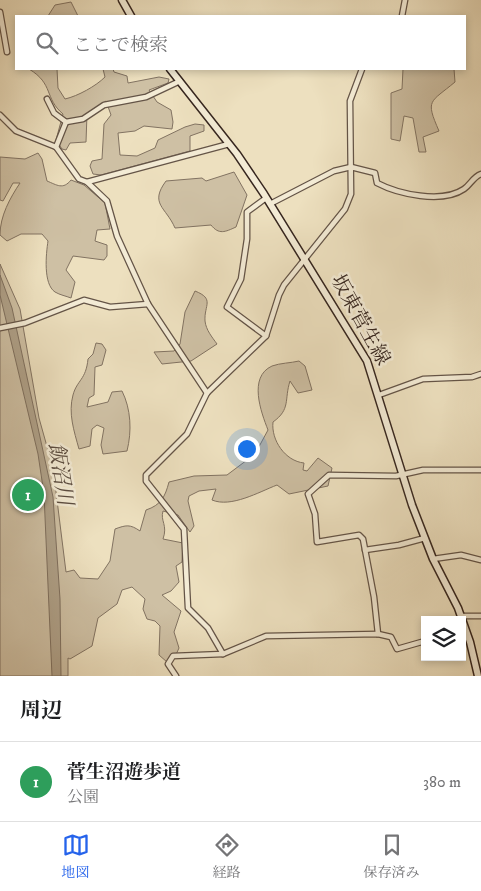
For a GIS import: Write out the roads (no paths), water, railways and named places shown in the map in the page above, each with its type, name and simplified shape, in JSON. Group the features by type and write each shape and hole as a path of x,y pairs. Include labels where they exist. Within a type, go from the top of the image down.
{"main road":[{"path":"122,0 130,15"},
{"name":"坂東菅生線","path":"171,70 229,144 266,198 367,360 424,538 461,616"},
{"name":"坂東菅生線","path":"466,637 478,676"}],"street":[{"path":"402,15 405,0"},
{"path":"0,12 8,52"},
{"path":"223,654 208,628 188,608 184,529 158,497 146,475 186,434 207,393 266,336 278,295 345,209 351,194 350,101 362,70"},
{"path":"47,99 54,113 66,122 83,119 104,105 146,97 180,81"},
{"path":"0,115 16,131 56,147 72,172 79,179 87,182 107,201 117,236 148,304 207,393"},
{"path":"56,147 66,122"},
{"path":"87,182 229,144"},
{"path":"270,204 334,171 351,167 375,173 377,183 389,189 425,197 464,189 475,176 481,174"},
{"path":"266,198 247,212 247,239 240,279 227,307 266,336"},
{"path":"0,328 24,322 84,300 110,307 148,304"},
{"path":"379,395 423,379 472,377 481,374"},
{"path":"378,634 363,539 359,535 317,542 314,514 308,494 329,476 358,477 403,474 424,470 481,470"},
{"path":"365,550 399,545 424,538"},
{"path":"434,559 461,555 481,560"},
{"path":"466,616 481,616"},
{"path":"176,676 168,664 173,656 223,654 266,636 378,634 391,637 397,648 421,642"}],"place":[{"name":"菅生沼遊歩道","path":"28,495"}],"water label":[{"name":"飯沼川","path":"60,474"}]}
